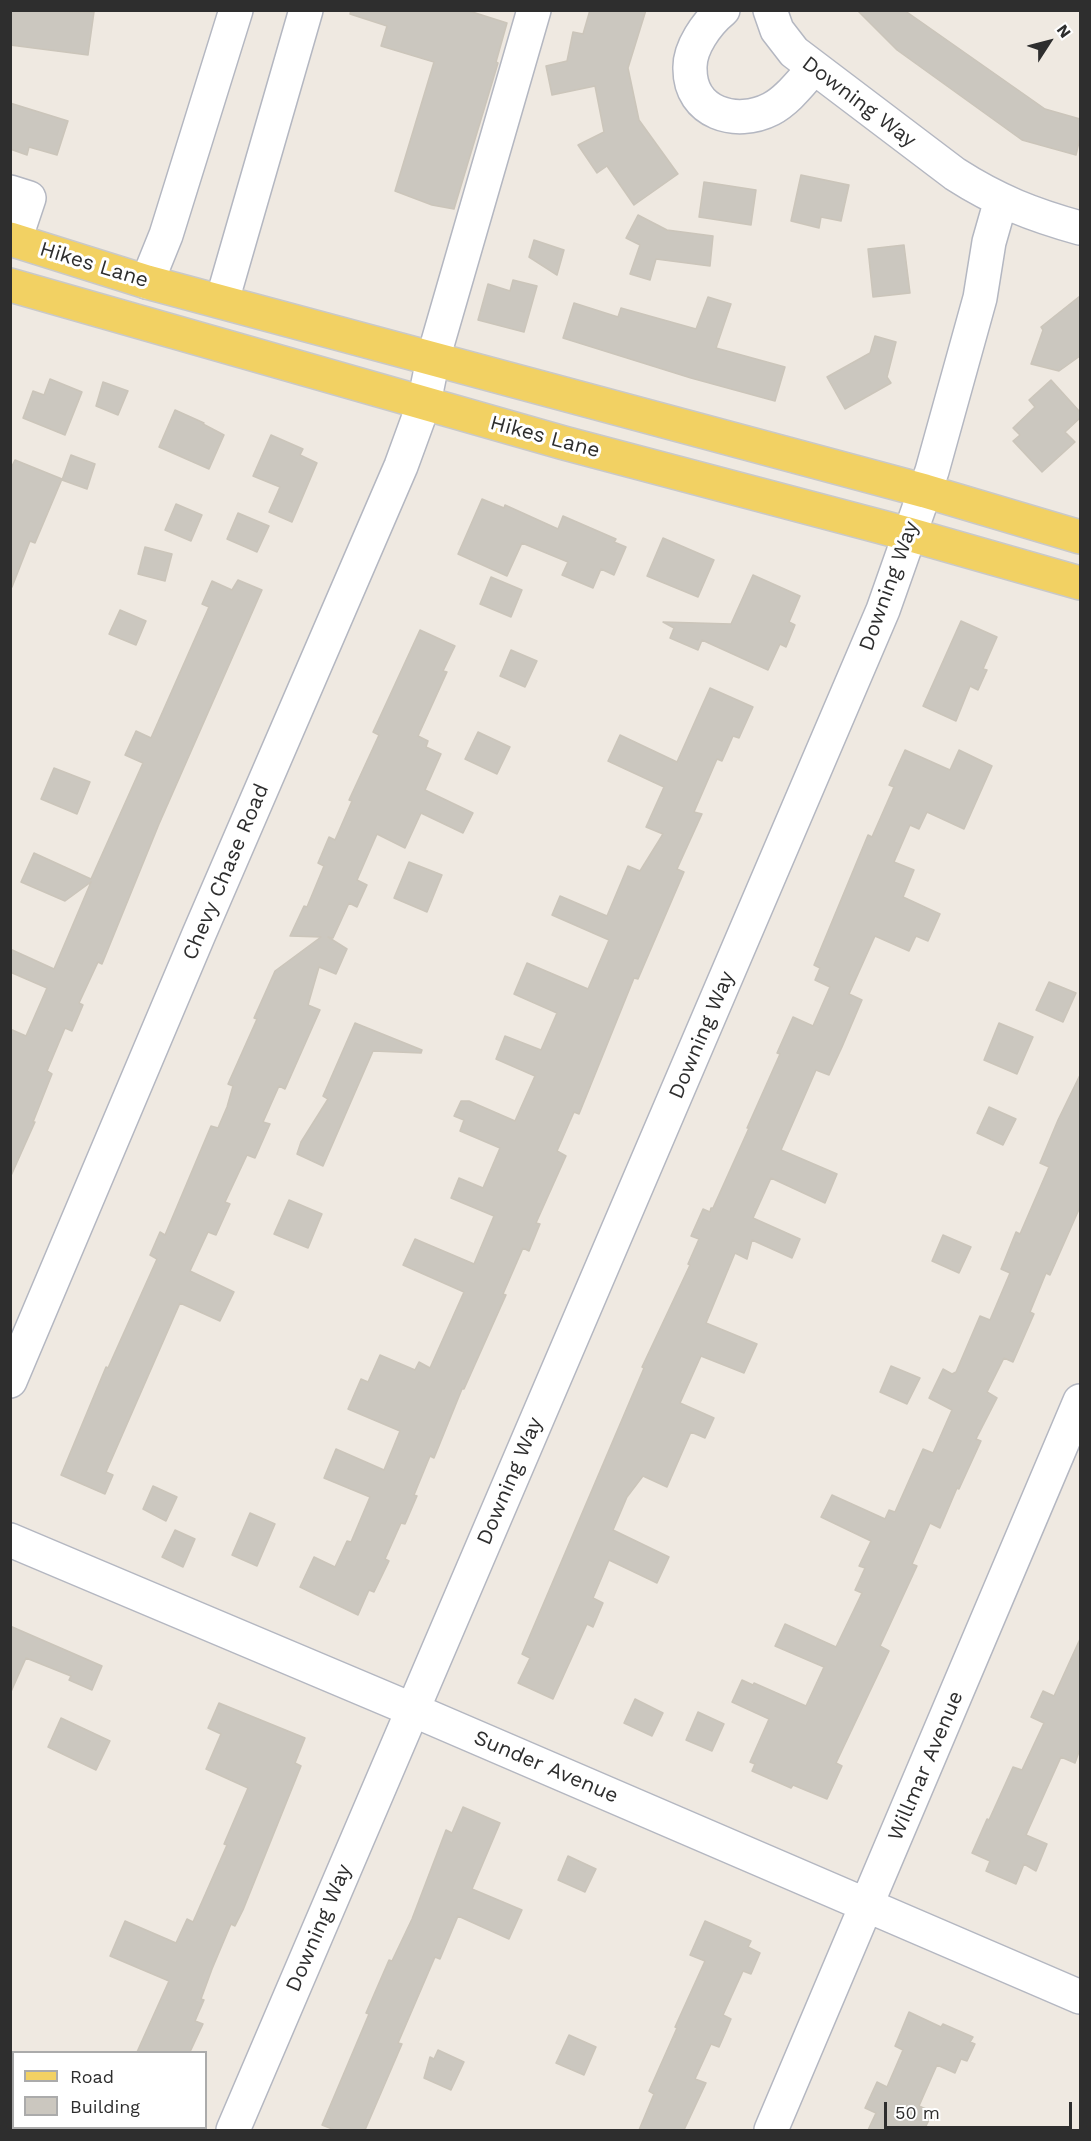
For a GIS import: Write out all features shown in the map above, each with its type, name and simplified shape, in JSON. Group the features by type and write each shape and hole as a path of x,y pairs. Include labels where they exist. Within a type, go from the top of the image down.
{"main road":[{"name":"Hikes Lane","path":"13,239 147,282 924,491 1080,537"},
{"name":"Hikes Lane","path":"10,285 576,446 908,534 1080,584"}],"street":[{"path":"147,282 166,235 236,10"},
{"path":"222,301 306,10"},
{"name":"Chevy Chase Road","path":"10,1381 199,934 372,534 424,403 434,359 534,10"},
{"path":"723,10 703,32 689,67 694,89 701,101 712,110 731,117 747,117 771,109 789,95 814,68"},
{"name":"Downing Way","path":"233,2130 883,610 932,471 980,298 989,242 1000,200 955,174 794,52 777,30 770,10"},
{"path":"10,192 28,198 13,239"},
{"path":"1000,200 1036,216 1080,228"},
{"name":"Willmar Avenue","path":"771,2130 1080,1401"},
{"name":"Sunder Avenue","path":"10,1540 413,1710 1080,1997"}],"building":[{"path":"10,10 94,12 88,55 10,45"},
{"path":"351,10 466,10 507,23 496,62 498,63 454,209 432,205 395,191 434,62 381,46 387,26 350,14"},
{"path":"590,10 646,10 628,68 639,120 678,174 634,205 607,166 597,173 578,145 604,132 595,86 552,95 546,66 567,61 573,32 583,34"},
{"path":"857,10 904,10 1045,109 1080,119 1080,138 1076,155 1022,140 897,50"},
{"path":"10,103 68,121 57,155 29,147 27,155 10,149"},
{"path":"801,175 849,185 841,221 821,217 819,228 791,221"},
{"path":"704,182 756,190 751,225 699,217"},
{"path":"638,215 667,230 713,236 710,266 656,259 650,280 630,274 640,245 626,238"},
{"path":"534,240 564,250 557,275 529,257"},
{"path":"904,245 910,293 873,297 868,249"},
{"path":"513,280 537,286 524,332 478,320 488,284 510,291"},
{"path":"1080,296 1080,356 1059,371 1031,364 1043,330 1041,327"},
{"path":"708,297 731,304 716,348 785,367 775,401 691,378 563,338 574,303 618,317 621,308 696,329"},
{"path":"875,336 896,342 887,377 891,383 845,409 827,377 870,353"},
{"path":"50,379 82,392 65,435 23,418 33,391 44,395"},
{"path":"1051,380 1080,412 1080,418 1065,432 1075,442 1042,472 1013,441 1020,435 1013,428 1035,407 1029,400"},
{"path":"103,382 128,391 118,415 96,406"},
{"path":"175,410 224,435 209,469 159,447"},
{"path":"271,435 303,449 300,455 317,463 292,522 269,512 280,487 253,476"},
{"path":"71,455 95,464 87,489 62,480"},
{"path":"15,460 62,479 35,543 30,541 12,587 10,470"},
{"path":"482,499 504,508 505,505 558,529 563,516 616,539 614,542 626,547 614,575 601,569 593,588 562,575 568,562 522,543 507,576 458,554"},
{"path":"176,504 202,515 191,541 165,530"},
{"path":"238,513 269,526 257,552 227,539"},
{"path":"663,538 714,560 698,597 647,576"},
{"path":"145,547 172,554 165,581 138,574"},
{"path":"753,575 800,596 789,622 795,625 786,647 780,644 768,670 702,640 698,650 670,638 674,628 663,622 731,624"},
{"path":"491,577 522,590 511,617 480,604"},
{"path":"238,580 262,590 159,824 102,964 98,962 79,1003 83,1005 72,1031 65,1028 47,1071 52,1074 33,1122 35,1122 10,1178 10,1029 26,1036 47,988 10,972 10,949 54,969 91,882 65,901 21,882 34,853 91,879 143,763 125,755 136,731 151,738 209,607 202,604 212,581 232,590"},
{"path":"120,610 146,621 136,645 109,634"},
{"path":"961,621 997,637 983,669 987,670 978,690 970,686 956,721 923,706"},
{"path":"420,630 455,646 443,671 447,672 418,736 428,741 426,747 441,754 425,790 473,813 463,833 421,813 405,848 377,834 357,880 367,885 357,907 349,903 333,938 328,937 347,949 336,974 319,967 308,1005 320,1010 285,1089 279,1086 263,1122 270,1124 255,1158 247,1155 225,1202 230,1204 216,1235 208,1232 190,1271 234,1292 220,1321 180,1303 106,1472 113,1475 105,1494 61,1475 106,1367 108,1368 157,1259 150,1255 160,1232 165,1235 211,1126 218,1128 227,1107 233,1086 228,1084 257,1019 254,1018 275,971 321,937 290,936 304,906 307,907 324,866 318,863 329,837 335,840 352,801 349,800 379,735 373,732"},
{"path":"511,650 537,661 525,687 500,676"},
{"path":"710,688 753,707 739,738 733,736 722,761 717,759 694,812 702,814 677,869 684,872 638,979 634,978 579,1114 574,1112 557,1151 566,1156 536,1223 540,1224 529,1251 523,1248 503,1294 506,1295 464,1389 462,1389 434,1458 430,1456 405,1524 401,1523 385,1559 389,1561 374,1592 369,1590 358,1615 300,1587 314,1557 335,1567 347,1541 351,1542 370,1497 324,1478 336,1449 384,1470 400,1431 348,1409 361,1379 368,1382 380,1355 415,1370 419,1362 430,1368 464,1292 403,1265 415,1239 474,1264 494,1216 451,1198 459,1178 483,1188 500,1148 460,1131 464,1120 454,1116 461,1101 469,1101 515,1121 535,1076 496,1059 505,1036 541,1050 557,1013 514,994 527,963 588,989 609,940 552,915 560,896 607,916 628,866 640,871 663,834 646,827 664,787 608,761 620,735 677,762"},
{"path":"478,732 510,747 497,774 465,759"},
{"path":"905,750 950,770 959,750 992,766 964,829 927,812 919,829 910,825 894,862 914,870 903,897 940,914 928,941 916,936 909,951 875,936 849,994 862,1000 842,1047 829,1075 816,1070 781,1150 837,1174 825,1203 771,1178 753,1218 800,1239 792,1258 752,1240 747,1259 735,1253 706,1323 757,1344 744,1373 701,1356 680,1403 714,1418 705,1438 691,1432 667,1487 643,1476 627,1497 613,1530 669,1557 657,1583 609,1560 593,1598 603,1603 593,1627 587,1624 553,1699 518,1683 530,1658 522,1654 644,1368 642,1367 690,1265 688,1264 699,1239 691,1236 703,1209 710,1212 713,1208 780,1054 777,1053 793,1017 813,1026 830,987 815,980 820,968 814,965 868,835 872,837 894,787 889,785"},
{"path":"54,768 90,782 77,814 41,799"},
{"path":"409,862 442,875 427,912 394,898"},
{"path":"1049,982 1076,993 1063,1022 1036,1010"},
{"path":"355,1023 422,1050 421,1053 373,1051 323,1166 297,1154 301,1142 328,1099 323,1096"},
{"path":"999,1023 1033,1037 1017,1074 984,1060"},
{"path":"1080,1075 1080,1207 1050,1275 1046,1273 1030,1312 1034,1314 1013,1362 1004,1358 987,1392 997,1398 976,1439 981,1441 959,1489 957,1488 940,1528 930,1523 912,1564 917,1566 880,1646 889,1651 836,1763 842,1766 827,1799 793,1785 791,1788 752,1771 755,1764 750,1762 769,1719 732,1702 742,1680 806,1706 824,1667 775,1646 785,1624 836,1647 862,1593 855,1590 865,1568 859,1566 871,1541 821,1517 832,1495 885,1519 889,1510 895,1512 923,1449 933,1453 952,1410 929,1398 943,1369 952,1374 956,1372 980,1316 990,1320 1010,1273 1001,1269 1016,1232 1020,1234 1049,1167 1040,1163"},
{"path":"989,1107 1016,1119 1003,1145 977,1133"},
{"path":"289,1200 322,1214 308,1248 274,1234"},
{"path":"943,1235 971,1247 959,1273 932,1261"},
{"path":"891,1366 920,1378 907,1404 880,1392"},
{"path":"153,1486 177,1497 166,1521 143,1509"},
{"path":"250,1513 275,1524 257,1566 232,1555"},
{"path":"175,1530 195,1539 183,1567 162,1557"},
{"path":"10,1626 102,1666 92,1690 69,1680 71,1676 26,1658 10,1694"},
{"path":"1080,1639 1080,1749 1075,1763 1061,1757 1026,1835 1047,1844 1036,1871 1024,1864 1016,1884 986,1871 990,1861 972,1853 1013,1767 1022,1770 1044,1723 1031,1717 1043,1691 1054,1696"},
{"path":"635,1699 663,1713 652,1736 624,1723"},
{"path":"219,1703 305,1738 295,1763 301,1766 243,1910 235,1926 231,1924 212,1969 201,1999 204,2000 195,2021 203,2024 190,2051 137,2051 169,1981 110,1956 125,1921 176,1943 187,1919 193,1922 227,1845 224,1844 248,1788 206,1769 221,1734 208,1728"},
{"path":"698,1712 724,1724 712,1751 686,1740"},
{"path":"61,1718 110,1741 96,1770 48,1747"},
{"path":"463,1807 500,1823 472,1889 522,1910 509,1939 458,1916 440,1959 435,1957 398,2043 402,2044 365,2130 335,2130 322,2125 389,1960 392,1961 412,1919 446,1830 452,1833"},
{"path":"568,1856 596,1869 585,1892 558,1880"},
{"path":"705,1921 751,1941 748,1947 760,1953 751,1974 743,1971 723,2015 731,2019 719,2047 711,2044 695,2079 706,2083 684,2130 639,2130 654,2094 649,2091 705,1961 690,1955"},
{"path":"909,2012 941,2027 943,2024 973,2037 970,2042 975,2044 967,2061 961,2059 955,2073 937,2065 919,2106 933,2112 924,2130 868,2130 876,2113 865,2108 877,2082 887,2087 903,2050 895,2046"},
{"path":"569,2035 596,2047 584,2075 556,2063"},
{"path":"438,2050 464,2062 451,2090 424,2078 430,2057 434,2059"}]}
